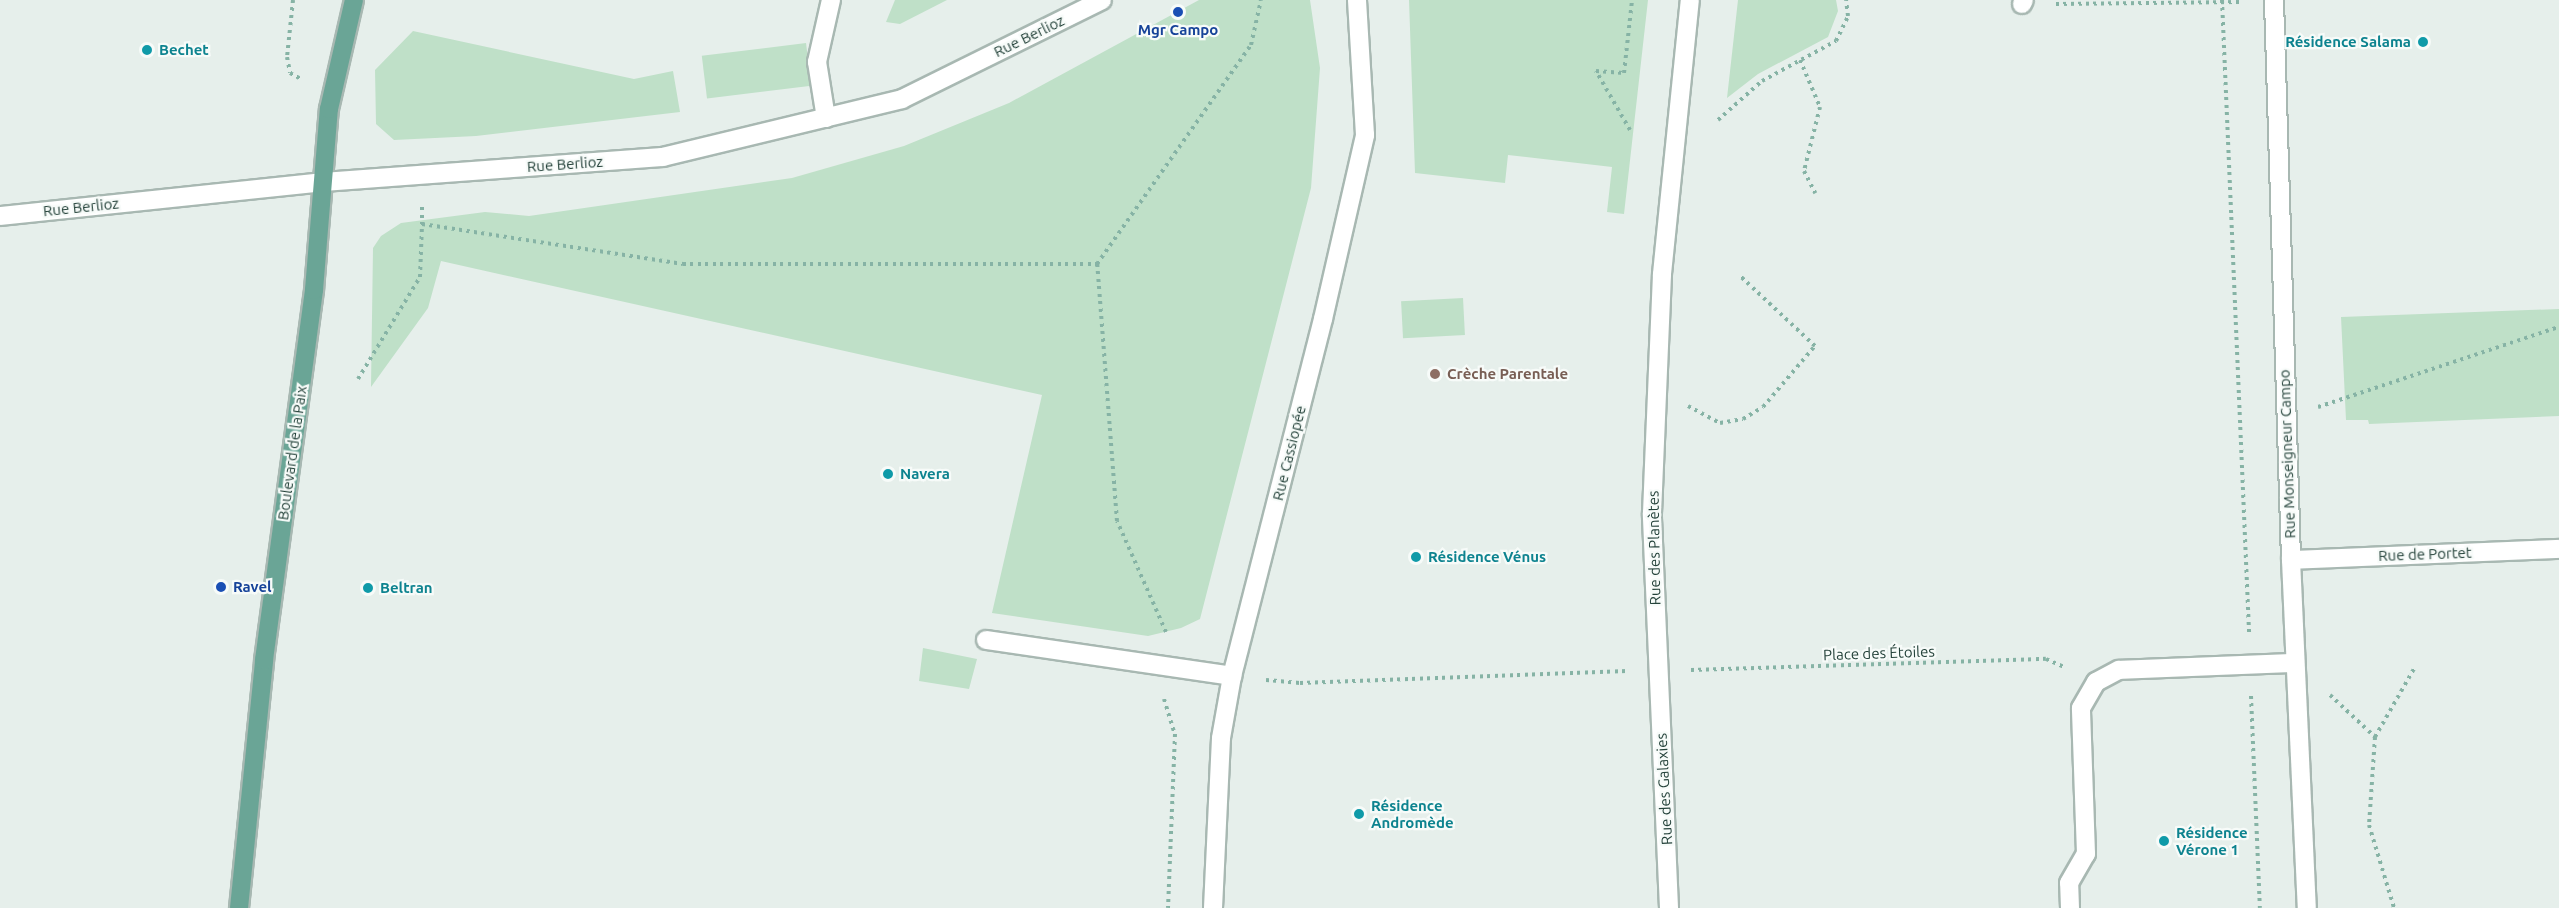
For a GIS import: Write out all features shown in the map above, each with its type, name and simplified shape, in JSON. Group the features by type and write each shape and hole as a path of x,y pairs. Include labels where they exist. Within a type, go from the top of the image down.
{"main road":[{"name":"Boulevard de la Paix","path":"239,908 264,660 314,290 331,98 354,0"}],"street":[{"path":"826,118 817,62 831,0"},
{"name":"Rue Berlioz","path":"0,216 322,182 663,157 902,99 1101,0"},
{"name":"Rue Cassiopée","path":"1213,908 1221,738 1232,676 1323,319 1365,135 1356,0"},
{"name":"Rue des Planètes","path":"1658,671 1652,513 1656,388 1662,274 1690,0"},
{"name":"Rue Monseigneur Campo","path":"2274,2 2290,560 2307,908"},
{"name":"Rue de Portet","path":"2290,560 2559,549"},
{"path":"986,640 1232,676"},
{"path":"2070,908 2069,883 2085,854 2081,708 2097,681 2119,670 2295,663"},
{"name":"Rue des Galaxies","path":"1658,671 1669,908"}],"path":[{"path":"293,0 287,57 290,73 331,98"},
{"path":"1168,636 1117,520 1097,264 1251,45 1261,0"},
{"path":"1630,130 1596,71 1624,73 1632,0"},
{"path":"1718,120 1762,81 1836,40 1848,16 1846,0"},
{"path":"2222,1 2260,908"},
{"path":"2023,2 2274,2"},
{"path":"1800,60 1820,107 1804,171 1815,193"},
{"path":"358,379 420,277 421,175"},
{"path":"422,224 683,264 1097,264"},
{"path":"1656,388 1720,423 1743,419 1763,407 1815,346 1739,275"},
{"path":"2286,418 2559,327"},
{"name":"Place des Étoiles","path":"1658,671 2046,659 2097,681"},
{"path":"2295,663 2375,737"},
{"path":"2394,908 2369,825 2375,737 2415,667"},
{"path":"1232,676 1300,683 1658,671"},
{"path":"1163,695 1175,734 1168,908"}],"green space":[{"path":"895,0 947,0 900,24 886,22"},
{"path":"1199,0 1310,0 1320,68 1311,188 1200,619 1181,628 1148,636 992,613 1042,395 441,261 428,308 371,387 373,248 381,236 401,223 485,212 529,216 792,178 904,146 1009,103"},
{"path":"1409,0 1648,0 1624,214 1607,212 1612,167 1508,155 1505,183 1415,173"},
{"path":"1738,0 1836,0 1838,11 1828,37 1758,74 1727,98"},
{"path":"413,31 634,79 673,71 680,112 476,136 394,140 376,124 375,70"},
{"path":"806,43 811,86 707,98 702,56"},
{"path":"1463,298 1465,335 1403,338 1401,301"},
{"path":"2559,309 2559,416 2369,424 2368,420 2346,420 2341,317"},
{"path":"923,648 977,659 969,689 919,681"}],"place":[{"name":"Mgr Campo","path":"1178,12"},
{"name":"Résidence Salama","path":"2423,42"},
{"name":"Bechet","path":"147,50"},
{"name":"Crèche Parentale","path":"1435,374"},
{"name":"Navera","path":"888,474"},
{"name":"Résidence Vénus","path":"1416,557"},
{"name":"Ravel","path":"221,587"},
{"name":"Beltran","path":"368,588"},
{"name":"Résidence Andromède","path":"1359,814"},
{"name":"Résidence Vérone 1","path":"2164,841"}]}
